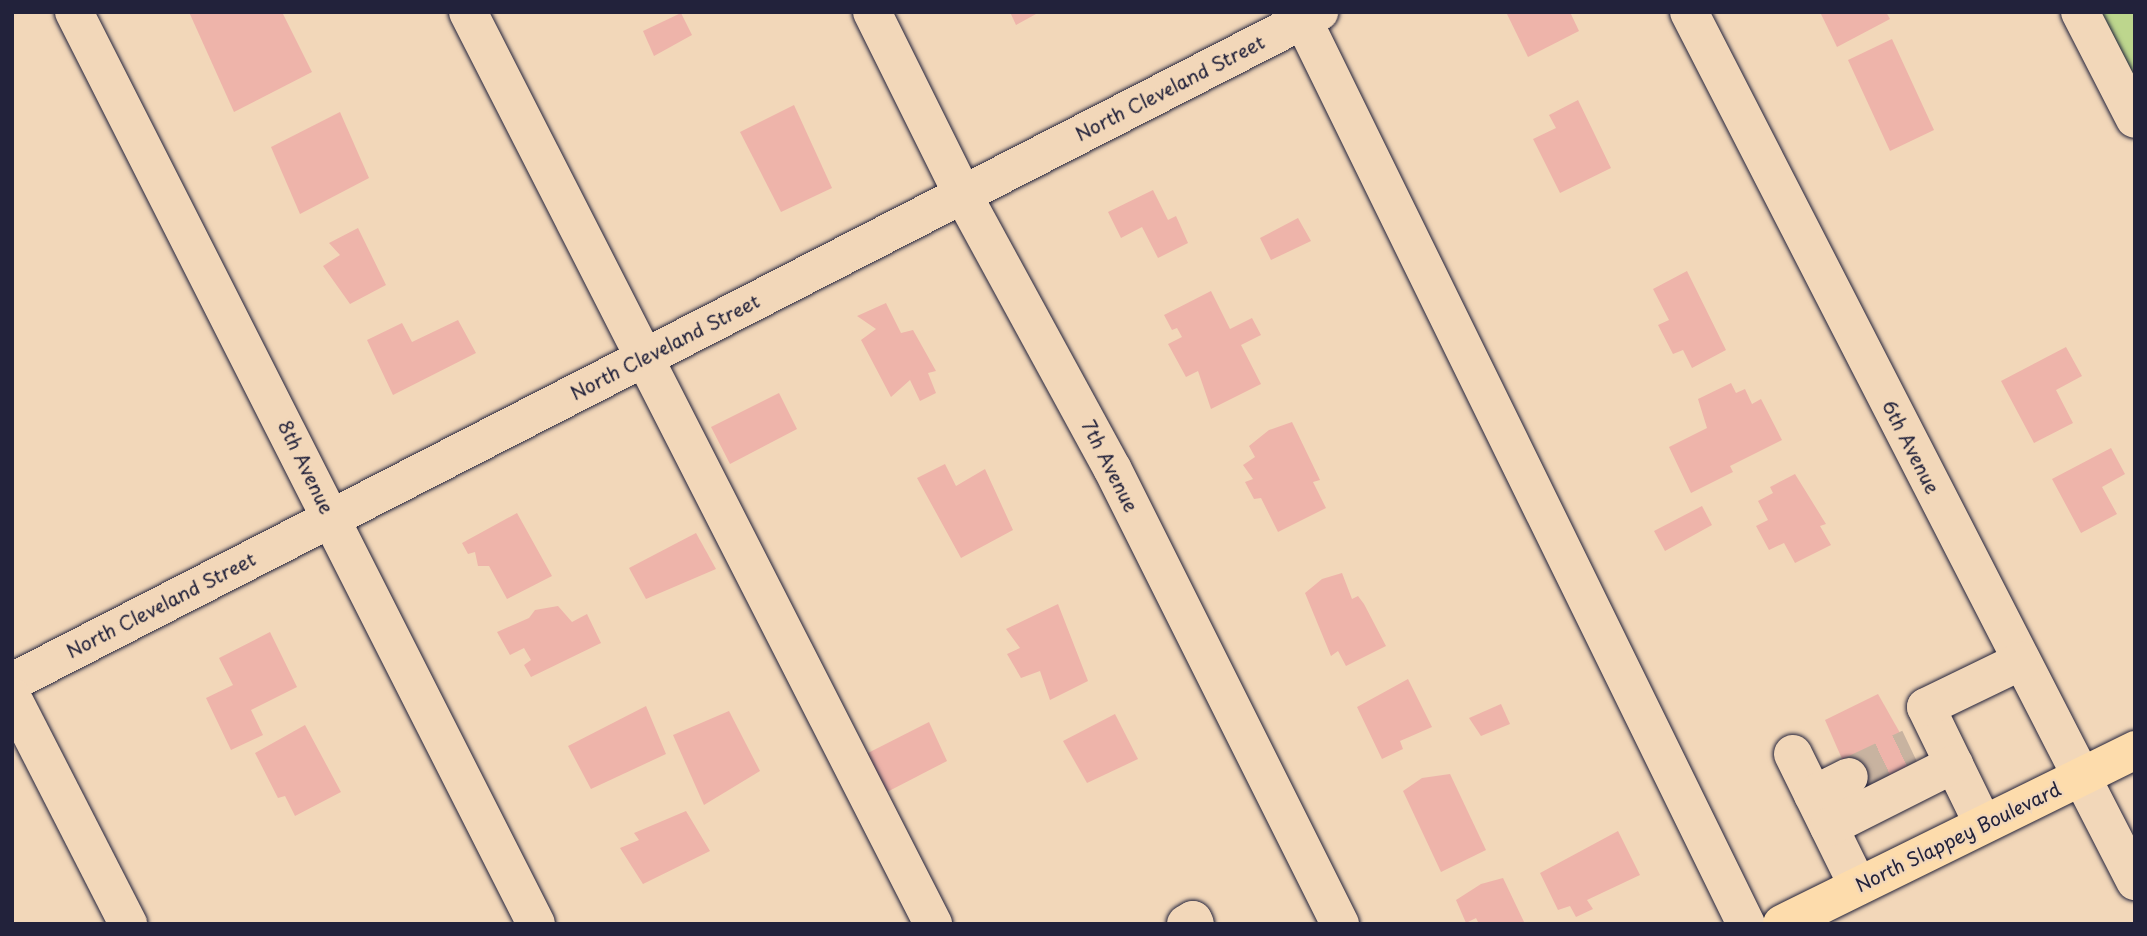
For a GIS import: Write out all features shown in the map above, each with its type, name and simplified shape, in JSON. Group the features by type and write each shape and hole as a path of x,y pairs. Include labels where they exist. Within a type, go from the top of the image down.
{"main road":[{"name":"North Slappey Boulevard","path":"1782,924 2135,750"}],"street":[{"name":"8th Avenue","path":"74,12 536,924"},
{"path":"468,12 933,924"},
{"name":"7th Avenue","path":"872,12 963,195 1112,468 1340,924"},
{"name":"6th Avenue","path":"1689,12 2135,881"},
{"path":"2080,12 2135,119"},
{"name":"North Cleveland Street","path":"12,682 963,195 1307,15"},
{"path":"1307,15 1746,924"},
{"path":"1983,824 1934,748 1926,707 2021,661"},
{"path":"12,697 128,924"},
{"path":"1821,811 1934,748"},
{"path":"1793,754 1858,886"},
{"path":"1821,811 1849,777"},
{"path":"1186,924 1194,920 1195,924"}],"green space":[{"path":"2084,12 2135,12 2135,110"}],"building":[{"path":"189,12 282,12 312,72 234,112"},
{"path":"1010,12 1035,12 1036,14 1016,25"},
{"path":"1506,12 1570,12 1579,31 1528,57"},
{"path":"1820,12 1886,12 1890,19 1837,47"},
{"path":"681,13 692,35 654,56 643,31"},
{"path":"1892,39 1934,130 1890,151 1848,60"},
{"path":"1578,100 1611,168 1560,193 1533,139 1556,128 1549,115"},
{"path":"794,105 832,188 781,212 740,132"},
{"path":"340,112 369,178 300,214 271,147"},
{"path":"1153,190 1168,220 1176,216 1188,243 1158,258 1142,227 1121,238 1108,212"},
{"path":"1298,218 1311,241 1271,260 1260,238"},
{"path":"358,228 386,285 350,304 323,266 340,255 329,243"},
{"path":"1687,271 1726,350 1692,368 1683,350 1673,354 1658,325 1669,320 1653,289"},
{"path":"1211,291 1230,329 1252,318 1261,335 1241,345 1261,384 1211,409 1198,371 1186,377 1168,344 1182,337 1177,328 1172,330 1164,315"},
{"path":"886,303 901,333 913,330 936,371 928,373 936,393 920,401 910,380 891,397 861,340 876,329 857,316"},
{"path":"458,320 476,353 393,395 367,340 402,323 412,342"},
{"path":"2066,347 2082,376 2056,390 2073,423 2034,443 2001,381"},
{"path":"1731,383 1736,393 1745,389 1752,404 1761,399 1782,440 1730,466 1733,472 1691,493 1669,447 1707,428 1698,399"},
{"path":"779,393 797,429 730,464 711,427"},
{"path":"1292,422 1320,480 1313,482 1326,508 1278,532 1261,498 1254,499 1245,482 1253,479 1243,465 1255,457 1249,446 1269,430"},
{"path":"2111,448 2125,474 2102,487 2117,514 2081,533 2052,479"},
{"path":"945,464 956,486 985,469 1013,530 961,558 917,478"},
{"path":"1795,474 1826,524 1820,526 1831,545 1795,563 1784,543 1769,550 1756,526 1768,520 1758,501 1773,493 1770,487"},
{"path":"1702,506 1712,525 1665,551 1654,531"},
{"path":"517,513 552,576 507,599 489,566 478,566 475,552 468,554 462,543"},
{"path":"696,533 716,569 646,599 629,568"},
{"path":"1342,573 1352,599 1358,596 1364,604 1386,646 1346,666 1338,651 1331,656 1305,593 1322,579"},
{"path":"1058,604 1088,681 1050,700 1040,671 1021,678 1007,654 1020,648 1006,629"},
{"path":"558,606 572,622 587,614 601,643 531,677 524,665 531,660 524,648 510,655 497,632 529,618 535,610"},
{"path":"270,632 297,687 251,710 263,735 231,750 206,698 233,685 219,658"},
{"path":"1408,679 1432,727 1400,741 1403,749 1382,759 1357,707"},
{"path":"1878,694 1921,770 1860,800 1825,720"},
{"path":"1501,704 1510,724 1481,736 1469,718"},
{"path":"646,706 666,754 591,789 568,746"},
{"path":"729,711 760,771 704,805 673,735"},
{"path":"1115,714 1138,759 1087,783 1063,741"},
{"path":"929,722 947,761 887,792 866,754"},
{"path":"305,725 341,792 295,816 285,796 278,798 255,753"},
{"path":"1450,774 1486,850 1441,872 1403,791 1422,778"},
{"path":"686,811 710,851 643,884 620,848 639,840 634,833"},
{"path":"1618,831 1640,875 1587,900 1593,909 1576,917 1570,906 1558,910 1540,873"},
{"path":"1503,878 1525,924 1479,924 1476,918 1466,923 1456,900 1481,884"}],"tunnel":[{"path":"1849,777 1910,748"}]}
